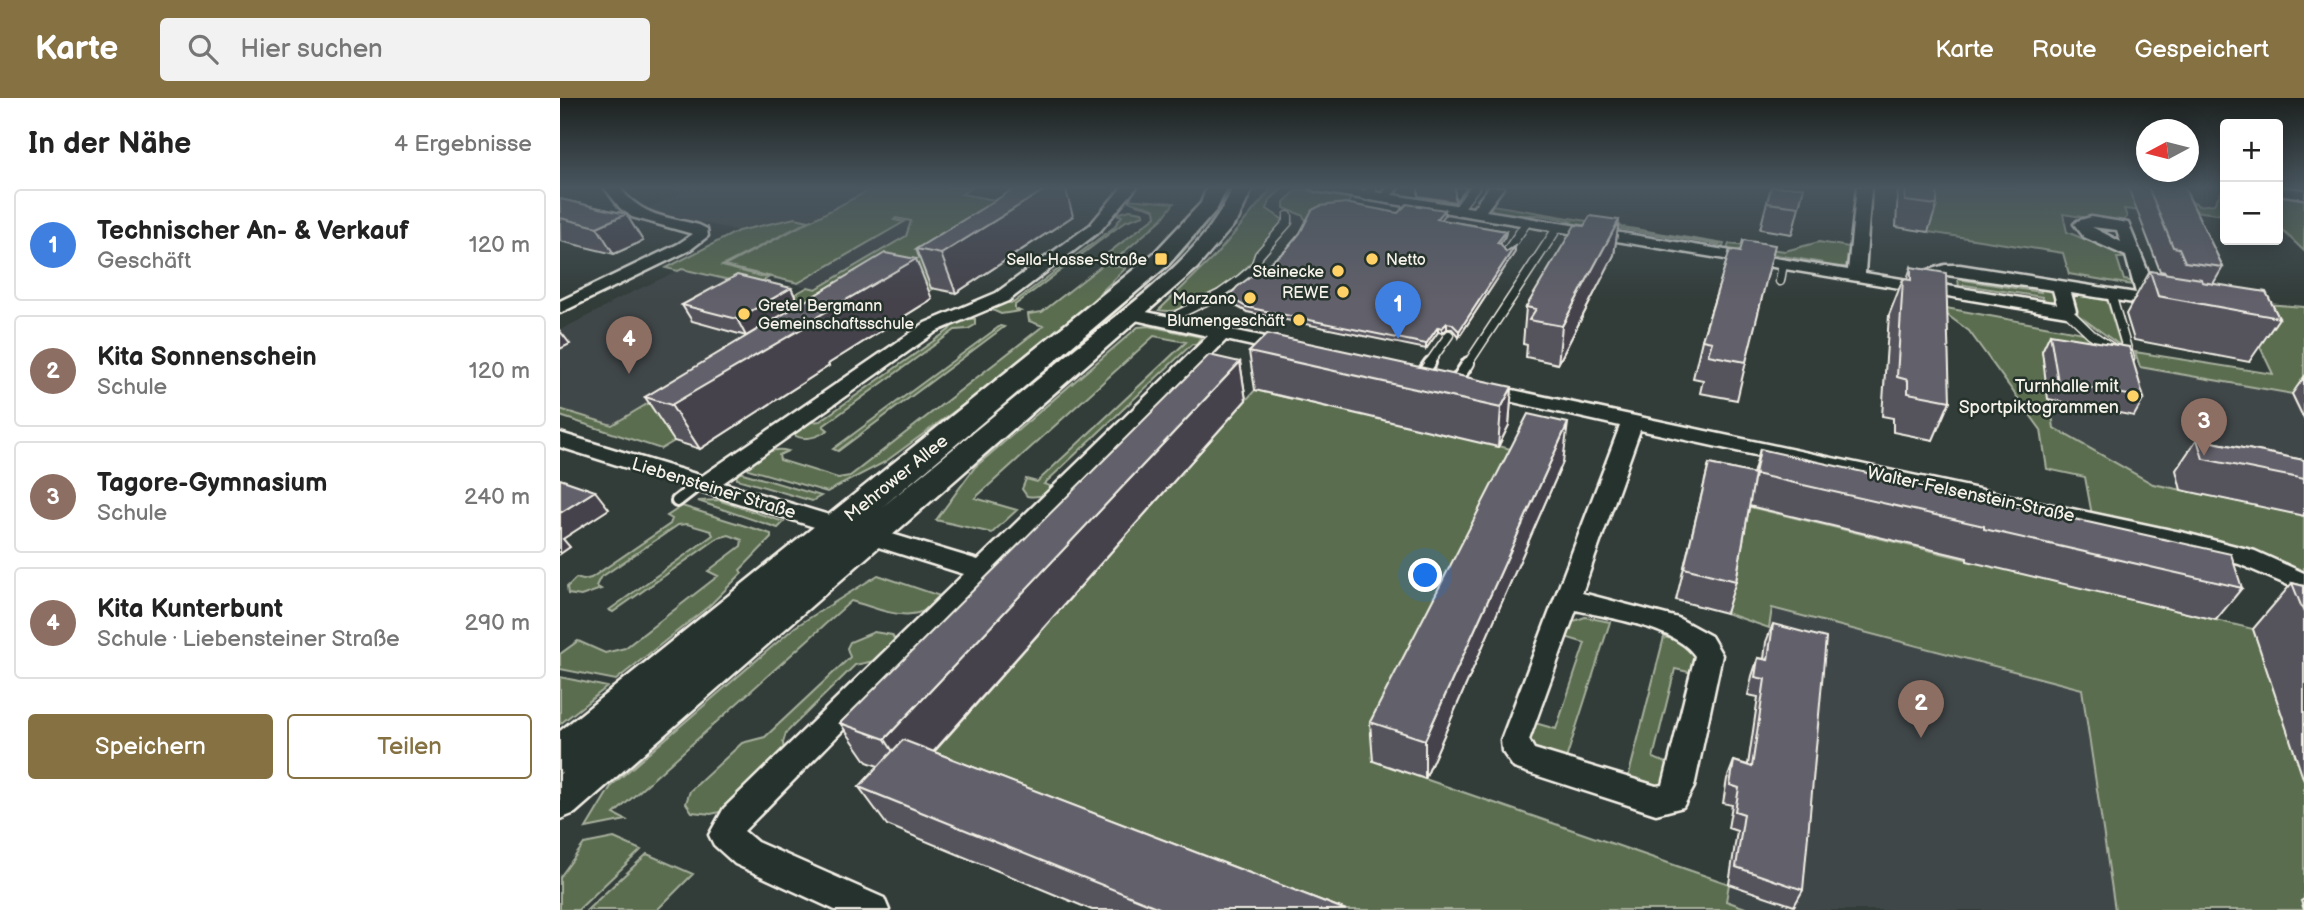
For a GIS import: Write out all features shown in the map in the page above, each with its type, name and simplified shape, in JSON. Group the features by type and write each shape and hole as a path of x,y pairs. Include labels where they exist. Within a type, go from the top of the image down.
{"main road":[{"name":"Mehrower Allee","path":"560,800 853,530 1161,259 1192,225"},
{"name":"Mehrower Allee","path":"560,755 1132,314 1181,270 1222,225"}],"street":[{"path":"560,308 684,247 700,236 701,232 682,225"},
{"path":"702,485 931,327 1002,297 1098,225"},
{"path":"1545,225 1782,273 1856,276 1926,288 1946,296 2067,311 2061,286"},
{"path":"1856,276 1861,225"},
{"path":"1926,288 1931,275 1945,270 1960,270 2146,300 2133,253"},
{"path":"1132,314 1307,352"},
{"path":"872,910 746,853 725,835 735,818 760,792 1221,334"},
{"name":"Walter-Felsenstein-Straße","path":"1396,370 2185,541 2246,557 2304,583"},
{"path":"1568,598 1679,628 1707,647 1709,655 1679,787 1672,797 1656,800 1524,759 1517,751 1515,740 1632,422"},
{"name":"Liebensteiner Straße","path":"560,440 853,530"},
{"name":"Mehrower Allee","path":"853,530 984,571"}],"lane":[{"path":"1170,322 1179,314 1220,294 1241,279 1255,267 1259,255 1285,225"},
{"path":"1507,251 1525,225"},
{"path":"1455,383 1558,227"},
{"path":"2067,311 2091,334 2131,363 2111,295"},
{"path":"1421,376 1449,335"},
{"path":"677,500 702,485"}],"shaded area":[{"path":"712,225 769,225 742,232"},
{"path":"799,225 910,225 906,236 816,289 721,267"},
{"path":"682,269 755,286 693,321 707,325 715,322 756,339 612,425 560,409 560,330 611,304 609,303"},
{"path":"2042,351 2304,396 2304,516 2153,484 2053,428"},
{"path":"1772,608 2082,689 2115,910 1751,910 1726,901 1737,831 1728,828 1732,805 1723,803 1745,784 1758,698 1748,695 1752,676 1761,678"}],"green space":[{"path":"765,225 801,225 722,266 768,278 755,286 682,269 678,271 666,268 738,231"},
{"path":"803,225 899,225 798,283 724,266"},
{"path":"910,225 996,225 933,289 661,449 560,416 560,409 612,425 755,339 746,336 783,301 808,287 816,289 906,236"},
{"path":"1121,225 1015,305 1015,309 1020,311 1001,314 992,310 999,302 1013,303"},
{"path":"1145,225 1155,225 1109,265 1126,268 1091,302 967,402 885,462 827,492 741,467 763,453 781,450 788,451 779,455 780,460 838,478 850,476 1043,326 1029,321 1028,314 1042,312 1109,260 1110,256 1107,254"},
{"path":"1197,225 1206,225 1179,256 1112,315 1080,349 921,476 1071,350"},
{"path":"1241,225 1282,225 1246,268 1223,287 1181,309 1159,310 1216,255"},
{"path":"1563,225 1610,225 1724,244 1721,251 1709,249 1719,245 1621,229 1608,232"},
{"path":"1928,225 2065,225 2067,232 2130,258 2117,258 2124,280 2137,282 2138,286 2069,274 2063,253 1928,232"},
{"path":"2283,225 2304,225 2304,251 2283,231"},
{"path":"1819,242 1849,247 1846,267 1814,266 1823,263 1743,249 1726,252 1729,244 1785,251"},
{"path":"1947,275 1962,275 1964,280 2041,292 2040,287 2053,292 2057,300 2043,303 2042,297 1964,285 1964,290 1959,289 1958,278"},
{"path":"2080,294 2106,297 2121,346 2078,315 2073,298"},
{"path":"2253,303 2304,307 2304,396 2140,367 2135,352 2273,374 2242,309"},
{"path":"1935,306 2083,333 2127,361 2042,351 2054,428 2153,484 2304,515 2304,574 2092,515 2085,477 2047,469 2041,430 1969,331"},
{"path":"966,318 975,319 975,325 968,329 955,330 823,426 828,430 810,438 793,434 804,423 820,421 949,330 953,324"},
{"path":"1000,326 1004,327 838,451 833,449"},
{"path":"1149,326 1201,337 1197,343 1202,346 1192,344 1044,484 1056,488 1035,497 1027,496 1022,489 1026,479 1037,482 1186,342 1154,336 975,498 1017,510 992,533 936,520 975,467 1138,327"},
{"path":"1255,390 1524,452 1425,779 1729,884 1726,901 1751,910 1263,910 910,778"},
{"path":"736,471 821,496 812,501 737,479"},
{"path":"719,500 784,522 778,528 698,501"},
{"path":"682,506 771,534 771,538 740,570 742,573 709,606 616,680 560,669 560,654 578,641 605,653 625,648 718,576 708,571 741,546 742,540 729,535 718,538 613,612 609,610 713,535 711,531 687,524 678,525 600,578 596,586 601,589 581,596 568,594 567,587 576,578 591,578 670,524 672,519 667,516"},
{"path":"1746,506 2253,629 2304,780 2304,910 2115,910 2082,689 1772,608 1769,628 1726,613"},
{"path":"878,575 946,598 933,607 911,614 889,612 851,601 614,814 626,820 586,828 612,785 795,627"},
{"path":"1585,617 1610,622 1565,762 1536,752 1528,743 1535,723 1556,729 1585,643 1565,637 1574,621"},
{"path":"874,632 892,635 898,646 879,660 855,665 786,733 783,743 785,758 724,811 711,814 692,812 686,803 690,791 742,743 765,737 850,657 847,648 850,642"},
{"path":"1664,637 1685,642 1696,654 1693,673 1675,669 1653,758 1672,765 1669,778 1661,788 1627,782"},
{"path":"560,677 607,687 560,724"},
{"path":"614,838 641,850 578,910 560,910 560,877 584,844"},
{"path":"647,854 693,874 657,910 587,910"}],"building":[{"path":"955,225 988,225 941,254 916,249"},
{"path":"1304,225 1471,225 1506,231 1497,243 1501,244 1506,252 1515,246 1459,331 1447,323 1442,328 1438,327 1426,344 1246,307 1229,297 1237,287 1285,251"},
{"path":"1575,225 1616,225 1562,326 1529,320 1536,309 1526,307"},
{"path":"2164,225 2202,225 2223,267 2185,262 2179,248 2173,247"},
{"path":"1743,240 1775,245 1746,362 1708,355 1712,342 1702,340 1730,250 1740,252"},
{"path":"885,253 916,259 671,405 645,397"},
{"path":"1911,267 1946,273 1950,401 1908,393 1908,380 1897,377 1903,279 1911,280"},
{"path":"2150,271 2266,292 2279,318 2158,296"},
{"path":"737,275 791,288 737,319 682,305"},
{"path":"1267,334 1512,387 1501,408 1249,352"},
{"path":"2050,334 2129,347 2144,398 2058,382"},
{"path":"1209,355 1240,362 885,739 840,723"},
{"path":"1528,414 1568,423 1425,740 1370,722"},
{"path":"2197,439 2304,460 2304,479 2203,459"},
{"path":"1760,449 2231,554 2242,588 1755,474"},
{"path":"1709,464 1755,474 1736,581 1684,568"},
{"path":"560,479 595,491 560,513"},
{"path":"2292,583 2304,586 2304,613"},
{"path":"1773,624 1826,638 1803,890 1736,867 1744,814 1735,811 1739,788 1730,785 1734,761 1752,767 1765,679 1755,677 1758,658 1768,660"},
{"path":"903,740 1346,910 1164,910 859,787"}],"place":[{"name":"Sella-Hasse-Straße","path":"1161,259"},
{"name":"Netto","path":"1372,259"},
{"name":"Steinecke","path":"1338,271"},
{"name":"REWE","path":"1343,292"},
{"name":"Marzano","path":"1250,298"},
{"name":"Gretel Bergmann Gemeinschaftsschule","path":"744,314"},
{"name":"Blumengeschäft","path":"1299,320"},
{"name":"Technischer An- & Verkauf","path":"1398,339"},
{"name":"Kita Kunterbunt","path":"629,374"},
{"name":"Turnhalle mit Sportpiktogrammen","path":"2133,396"},
{"name":"Tagore-Gymnasium","path":"2204,456"},
{"name":"Kita Sonnenschein","path":"1921,738"}]}
